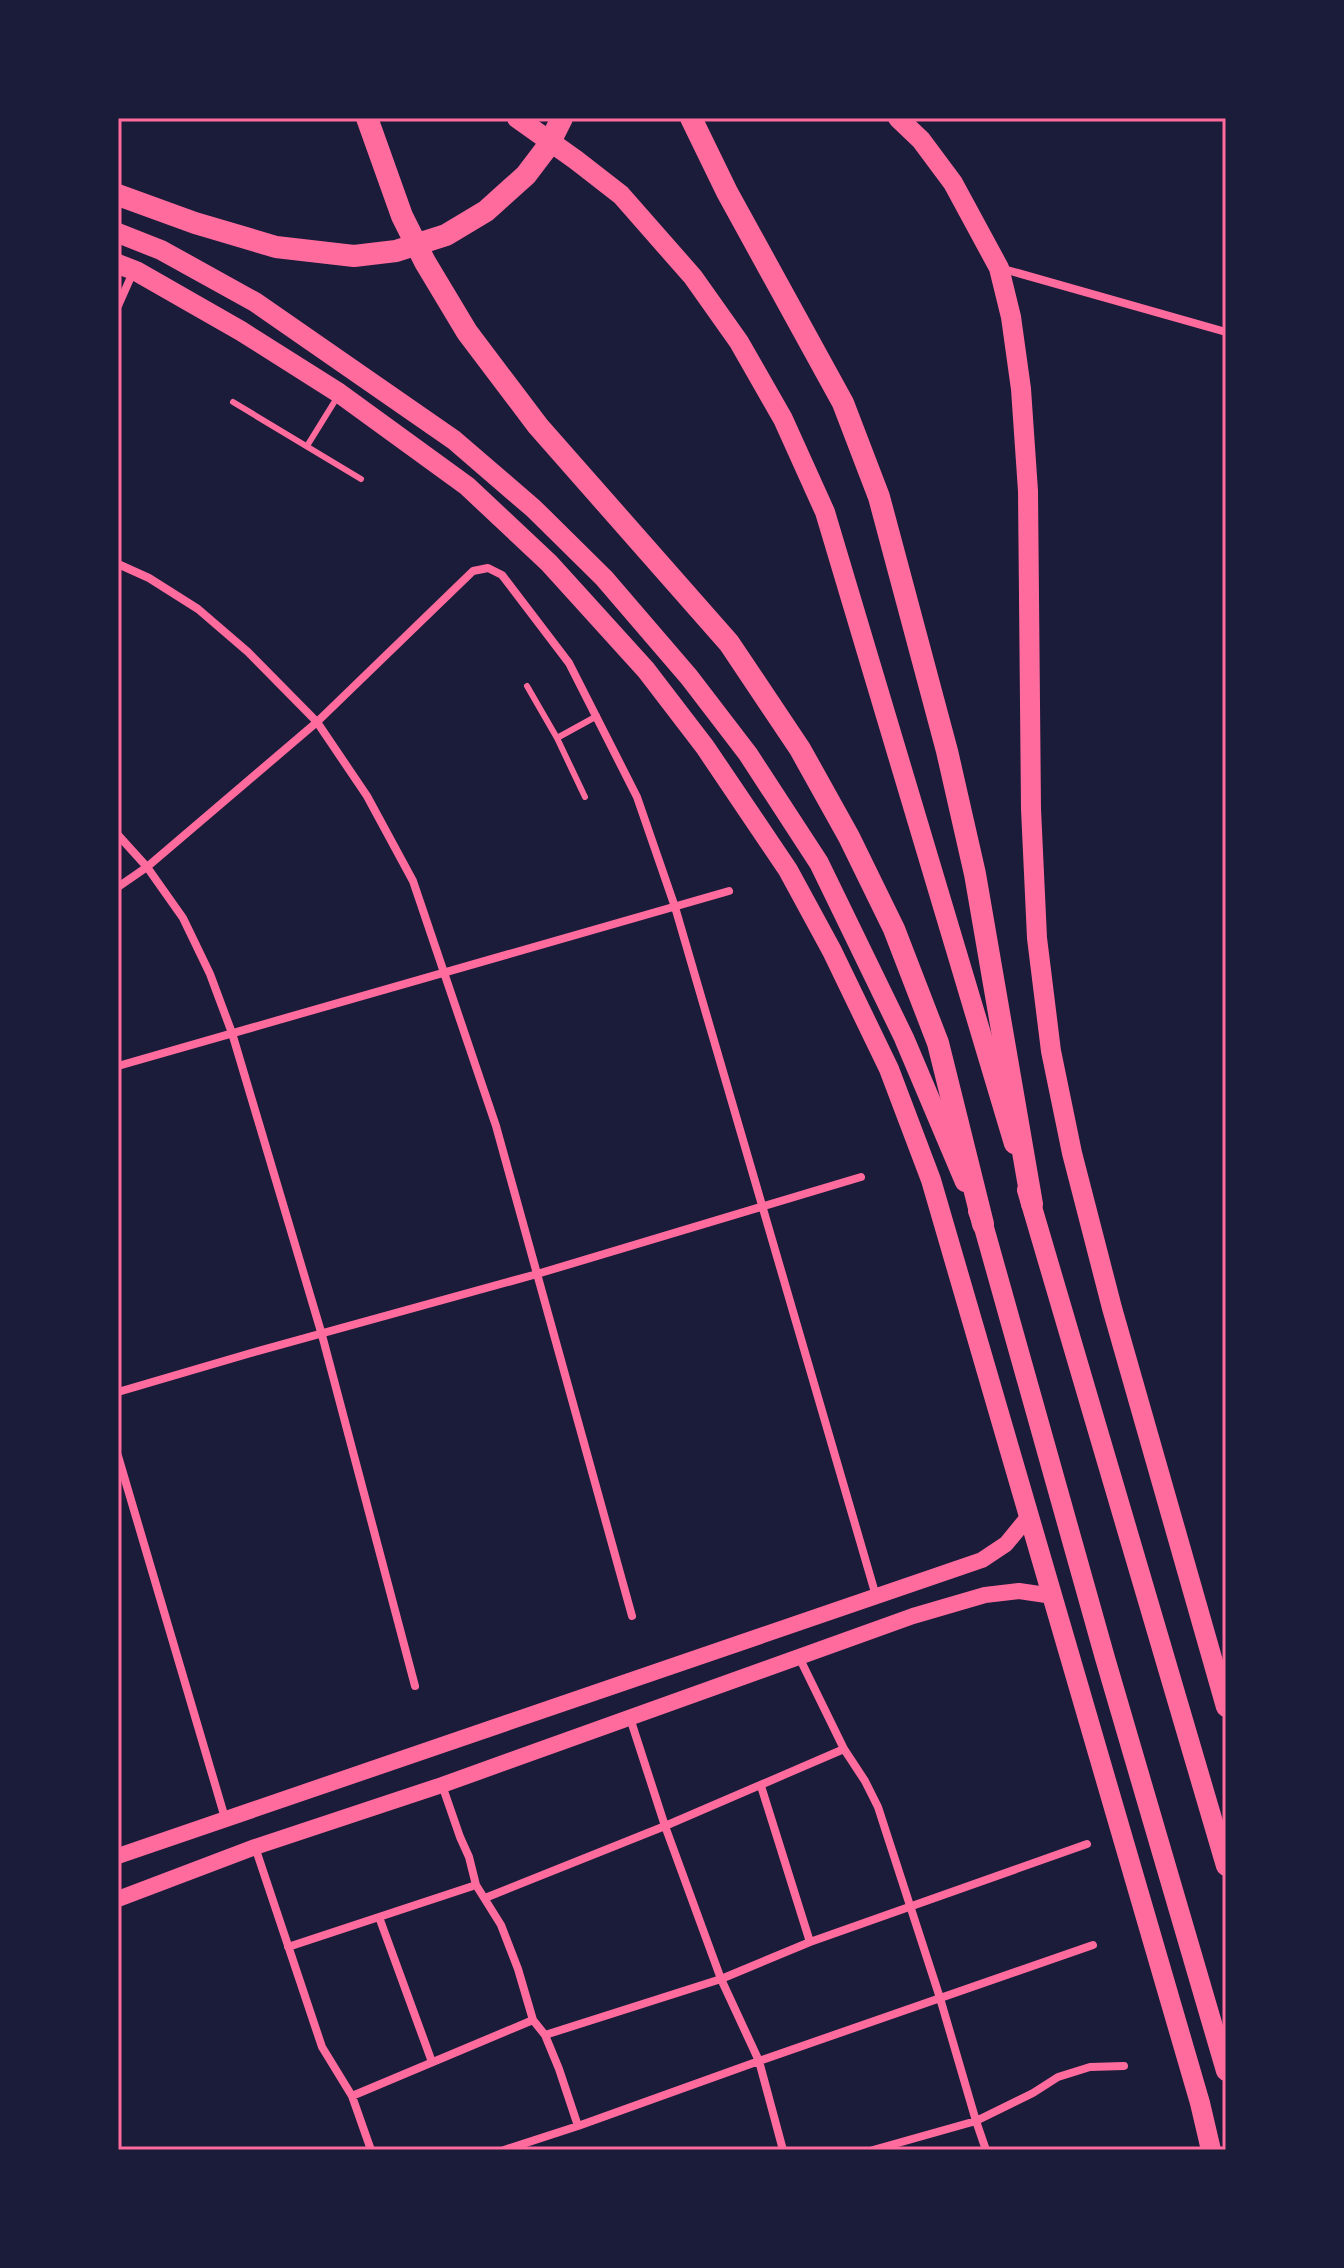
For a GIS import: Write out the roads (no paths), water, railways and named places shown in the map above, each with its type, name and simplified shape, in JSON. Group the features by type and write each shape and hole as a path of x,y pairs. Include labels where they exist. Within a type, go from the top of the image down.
{"highway":[{"path":"367,118 402,216 425,262 467,332 538,426 729,643 800,749 849,837 894,929 938,1043 983,1224 1105,1658 1226,2071"},
{"path":"517,118 621,195 693,277 739,342 783,419 825,512 1226,1866"},
{"path":"118,195 195,223 276,247 354,256 396,251 446,235 486,211 526,175 548,146 562,118"},
{"path":"691,118 727,192 843,403 879,497 947,751 975,874 1032,1204"},
{"path":"898,118 921,140 953,183 999,268 1011,317 1021,389 1028,491 1031,809 1037,938 1051,1051 1072,1153 1112,1308 1226,1707"},
{"path":"118,233 161,250 255,302 454,440 533,508 604,578 689,677 748,754 819,863 904,1038 983,1224"},
{"path":"126,267 241,331 339,393 467,486 549,563 646,670 705,747 788,870 832,951 889,1069 931,1180 1200,2103 1211,2150"}],"main road":[{"path":"118,1856 982,1560 1006,1544 1029,1516"},
{"path":"118,1899 255,1847 442,1785 913,1616 985,1595 1019,1591 1053,1596"}],"street":[{"path":"119,300 126,267"},
{"path":"999,268 1226,332"},
{"path":"118,564 149,578 198,609 248,652 317,722 367,796 413,881 496,1126 632,1616"},
{"path":"118,887 147,867 317,722 473,571 488,568 502,575 569,663 637,797 675,907 876,1596"},
{"path":"118,835 147,867 183,918 210,974 232,1033 322,1335 415,1686"},
{"path":"118,1066 729,891"},
{"path":"118,1392 537,1274 861,1177"},
{"path":"118,1456 225,1818"},
{"path":"799,1657 844,1749 878,1807 986,2150"},
{"path":"630,1718 665,1826 721,1979 759,2061 783,2150"},
{"path":"485,1898 665,1826 844,1749"},
{"path":"442,1785 476,1885 501,1925 533,2020 545,2035 578,2126"},
{"path":"761,1786 810,1942"},
{"path":"545,2035 721,1979 810,1942 1087,1844"},
{"path":"255,1847 322,2047 352,2096 371,2150"},
{"path":"288,1947 476,1885"},
{"path":"379,1917 432,2062"},
{"path":"504,2150 1093,1945"},
{"path":"352,2096 533,2020"},
{"path":"873,2150 976,2121 1058,2077 1090,2067 1124,2066"}],"lane":[{"path":"307,446 339,393"},
{"path":"233,402 361,479"},
{"path":"527,686 557,738 585,797"},
{"path":"557,738 597,716"}]}
